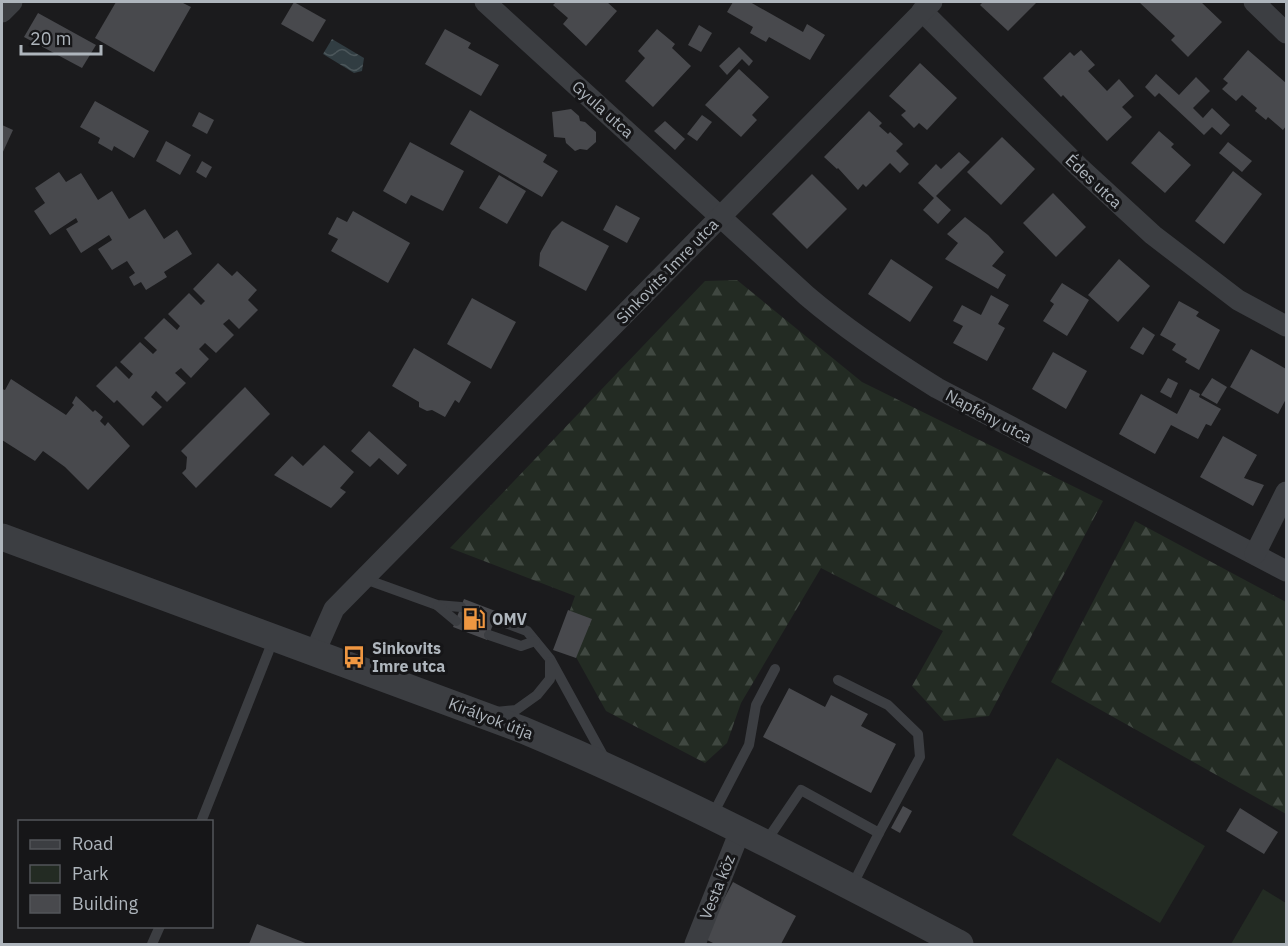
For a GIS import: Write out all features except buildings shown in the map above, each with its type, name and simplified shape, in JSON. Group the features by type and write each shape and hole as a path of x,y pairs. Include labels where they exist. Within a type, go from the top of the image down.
{"street":[{"path":"2,12 12,2"},
{"name":"Gyula utca","path":"485,2 721,216"},
{"path":"1254,2 1287,33"},
{"name":"Sinkovits Imre utca","path":"315,652 334,609 927,6"},
{"name":"Édes utca","path":"927,6 1078,167 1153,235 1239,300 1287,326"},
{"name":"Napfény utca","path":"721,216 836,321 937,388 1287,571"},
{"path":"1255,554 1287,492"},
{"name":"Királyok útja","path":"2,537 481,714 609,766 765,843 960,945"},
{"name":"Vesta köz","path":"695,945 740,831"}],"lane":[{"path":"365,579 438,605 461,607"},
{"path":"438,605 456,621"},
{"path":"495,619 527,631 550,659 609,766"},
{"path":"489,634 521,646 535,641"},
{"path":"202,820 274,638"},
{"path":"481,714 516,710 537,695 550,679 550,659"},
{"path":"712,816 749,745 756,705 775,669"},
{"path":"838,680 888,705 918,735 920,757 851,887"},
{"path":"765,843 801,790 879,833"},
{"path":"152,945 160,928"}],"green space":[{"path":"737,280 862,382 1103,501 989,716 944,721 912,686 943,631 821,568 741,703 727,743 705,763 606,711 562,632 575,596 450,548 705,281"},
{"path":"1135,521 1286,602 1286,814 1051,682"},
{"path":"1057,758 1205,846 1160,923 1012,835"},
{"path":"1263,889 1286,903 1286,944 1231,944"}],"water":[{"path":"332,39 364,58 362,71 354,73 323,54"}],"place":[{"name":"OMV","path":"474,619"},
{"name":"Sinkovits Imre utca","path":"354,657"}]}
